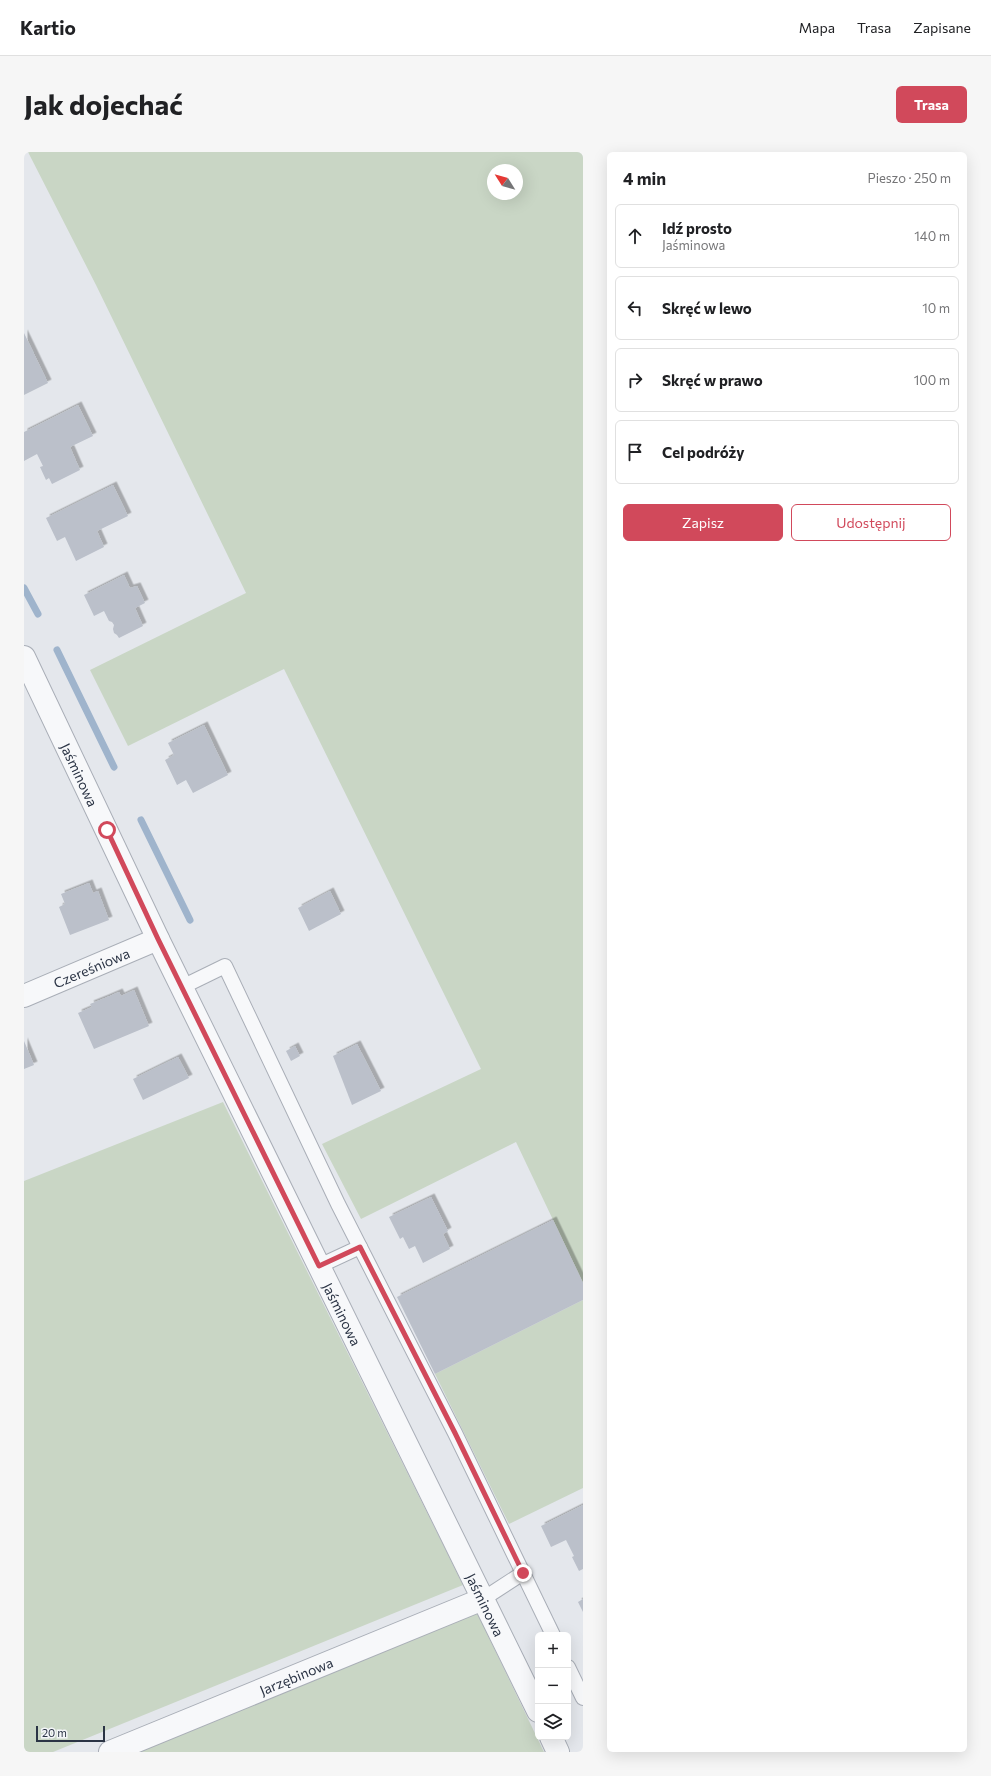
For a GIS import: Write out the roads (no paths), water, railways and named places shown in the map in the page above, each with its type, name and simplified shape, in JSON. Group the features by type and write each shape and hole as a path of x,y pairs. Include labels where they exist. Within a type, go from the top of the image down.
{"street":[{"name":"Jaśminowa","path":"24,657 158,939 483,1599 533,1687 537,1704"},
{"name":"Czereśniowa","path":"24,996 158,939"},
{"name":"Jarzębinowa","path":"110,1752 483,1599"},
{"path":"552,1740 558,1752"}],"lane":[{"path":"182,987 225,966 338,1204 455,1433 552,1632"},
{"path":"319,1266 360,1247"},
{"path":"483,1599 523,1573"},
{"path":"571,1675 583,1698"}],"waterway":[{"path":"24,588 38,614"},
{"path":"57,650 114,767"},
{"path":"141,820 190,920"}]}
